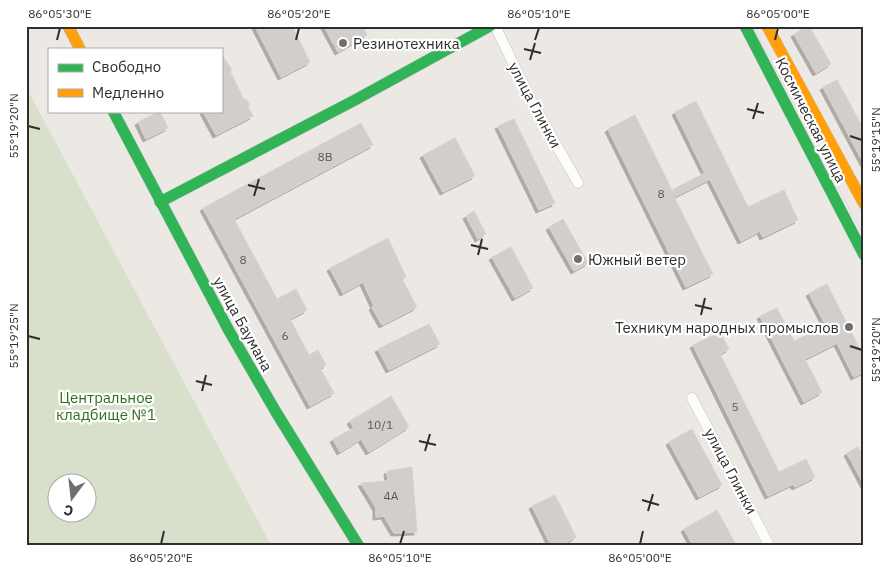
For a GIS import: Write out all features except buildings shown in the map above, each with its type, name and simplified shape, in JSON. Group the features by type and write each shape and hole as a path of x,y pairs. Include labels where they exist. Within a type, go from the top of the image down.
{"main road":[{"path":"68,26 79,48"},
{"path":"160,202 355,100 490,26"},
{"name":"Космическая улица","path":"745,26 864,255"},
{"name":"Космическая улица","path":"767,26 864,204"},
{"name":"улица Баумана","path":"114,112 228,329 271,405 358,545"}],"street":[{"name":"улица Глинки","path":"495,26 531,100 578,183"},
{"name":"улица Глинки","path":"692,398 769,545"}],"green space":[{"name":"Центральное кладбище №1","path":"26,87 271,545 26,545"}],"tram line":[{"path":"753,26 864,236"}],"traffic: fast":[{"path":"160,202 355,100 490,26"},
{"path":"745,26 864,255"},
{"path":"114,112 228,329 276,412 358,545"}],"traffic: slow":[{"path":"68,26 79,48"},
{"path":"767,26 864,204"}],"place":[{"name":"Резинотехника","path":"343,43"},
{"name":"Южный ветер","path":"578,259"},
{"name":"Техникум народных промыслов","path":"849,327"}]}
